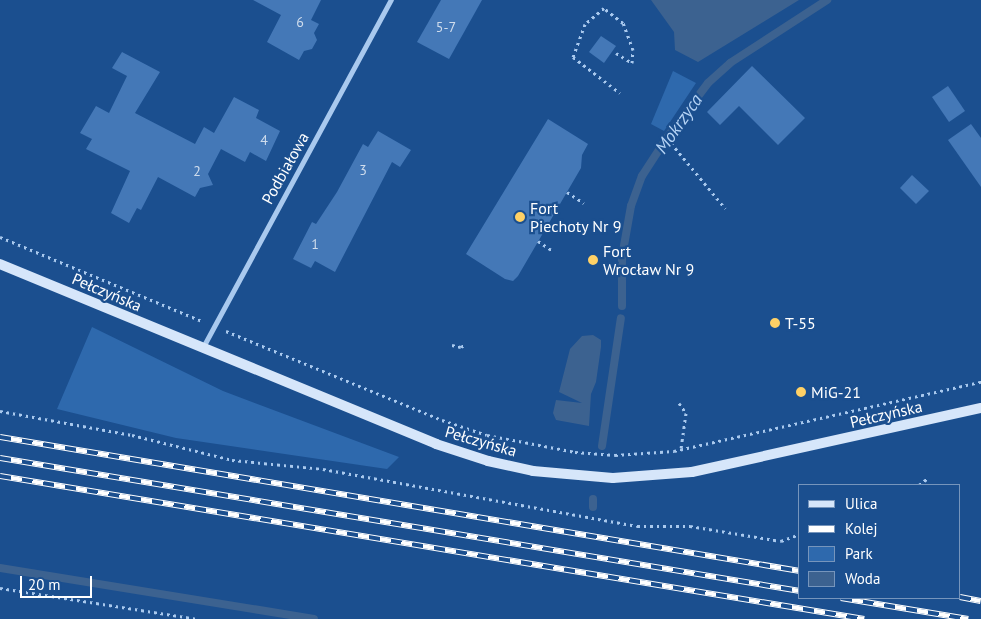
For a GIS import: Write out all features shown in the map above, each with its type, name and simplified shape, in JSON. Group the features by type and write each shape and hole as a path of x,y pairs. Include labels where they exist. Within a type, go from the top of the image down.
{"main road":[{"name":"Pełczyńska","path":"0,264 464,454 567,476 630,478 692,472 981,408"}],"street":[{"name":"Podbiałowa","path":"203,348 391,0"}],"path":[{"path":"616,53 632,63 633,50 623,23 604,8 585,24 573,57 620,93"},
{"path":"674,120 682,126 671,143 725,208"},
{"path":"567,192 584,202"},
{"path":"0,236 442,420 487,435 576,452 605,454 681,449 981,382"},
{"path":"538,241 554,251"},
{"path":"452,345 461,347 466,344"},
{"path":"678,403 686,414 681,449"},
{"path":"0,410 132,434 232,460 323,469 637,526 690,526 780,541 798,535"},
{"path":"920,484 928,478"},
{"path":"0,588 198,619"}],"green space":[{"path":"673,71 696,83 664,131 651,124"},
{"path":"92,327 223,391 399,457 387,469 176,438 57,409"}],"water":[{"path":"651,0 799,0 698,62 675,50 674,32"},
{"path":"593,335 601,340 601,347 596,382 591,394 589,426 556,420 553,413 556,400 582,403 559,392 570,349 582,336"}],"building":[{"path":"253,0 321,0 311,20 319,24 314,33 317,40 312,49 304,51 299,60 267,42 281,15"},
{"path":"441,0 482,0 449,59 417,42"},
{"path":"601,36 616,46 604,63 589,52"},
{"path":"122,52 160,72 135,113 195,144 204,127 214,133 234,97 259,110 256,118 280,131 266,161 250,152 245,162 221,149 208,174 213,185 200,188 195,197 158,177 141,210 137,208 129,223 111,213 130,171 86,149 92,139 80,133 96,106 109,113 127,76 112,68"},
{"path":"752,66 805,118 778,145 739,106 720,125 707,112"},
{"path":"948,86 965,111 949,122 932,97"},
{"name":"Fort Piechoty Nr 9","path":"548,119 588,144 582,155 581,168 518,276 513,281 505,279 466,254"},
{"path":"971,124 981,138 981,187 948,140"},
{"path":"378,131 411,150 400,167 392,162 335,272 315,261 311,268 293,259 312,222 316,224 337,192 363,144 368,147"},
{"path":"912,175 929,191 916,204 900,188"}],"waterway":[{"name":"Mokrzyca","path":"622,306 622,257 631,206 642,176 666,139 708,83 730,63 827,0"},
{"name":"Mokrzyca","path":"602,446 621,318"},
{"name":"Mokrzyca","path":"593,499 593,507"},
{"path":"0,568 314,619"}],"railway":[{"path":"0,437 798,571"},
{"path":"0,458 798,591"},
{"path":"0,476 864,619"},
{"path":"961,597 981,601"},
{"path":"847,599 968,619"}],"place":[{"name":"Fort Piechoty Nr 9","path":"520,217"},
{"name":"Fort Wrocław Nr 9","path":"593,260"},
{"name":"T-55","path":"775,323"},
{"name":"MiG-21","path":"801,392"}]}
